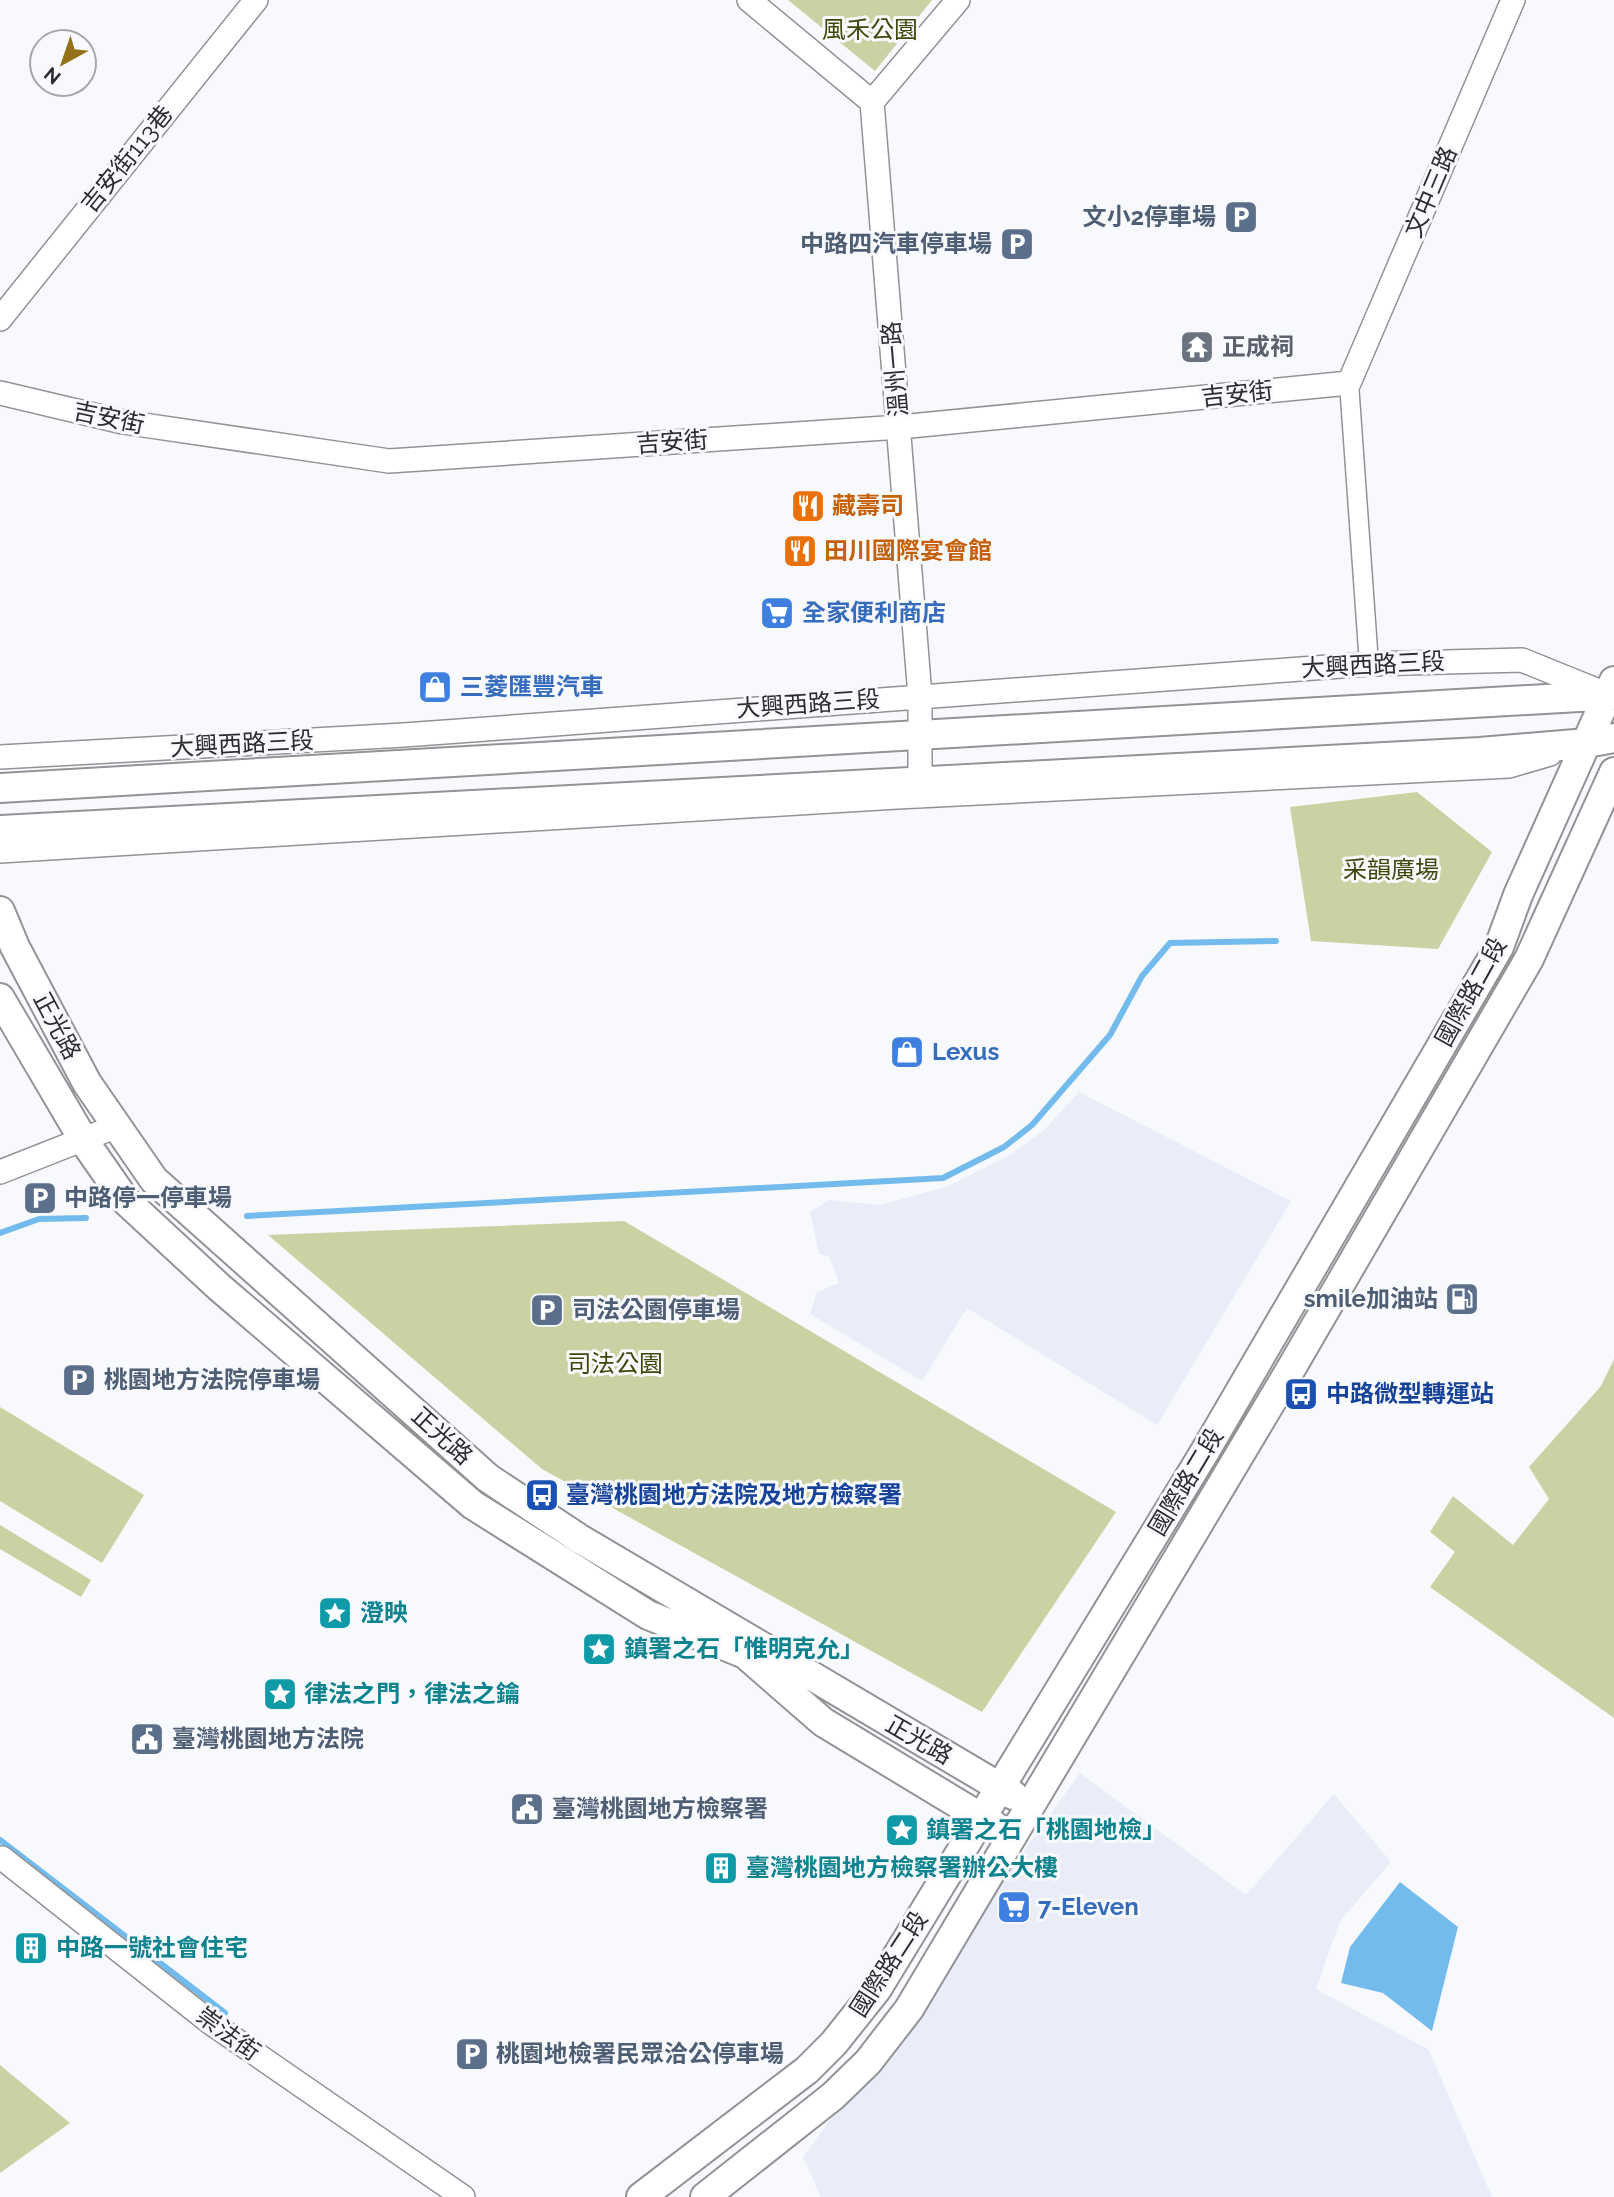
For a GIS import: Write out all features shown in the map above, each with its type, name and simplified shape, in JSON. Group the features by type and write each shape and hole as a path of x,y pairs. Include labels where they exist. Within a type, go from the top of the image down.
{"street":[{"name":"吉安街113巷","path":"0,319 256,0"},
{"path":"749,0 872,102 958,0"},
{"name":"文中三路","path":"1349,383 1513,0"},
{"name":"溫州一路","path":"872,102 920,696 921,788"},
{"path":"1349,383 1368,664"},
{"name":"吉安街","path":"0,393 123,422 389,461 900,427 1349,383"},
{"name":"大興西路三段","path":"0,757 404,734 1368,664 1522,660 1612,690"},
{"name":"大興西路三段","path":"0,788 1612,690"},
{"name":"國際路二段","path":"641,2197 807,2070 834,2043 877,1989 1204,1453 1499,947 1518,895 1600,741 1612,690"},
{"path":"0,852 1600,741"},
{"name":"國際路二段","path":"705,2197 834,2096 868,2062 909,2009 1334,1295 1529,960 1614,772"},
{"path":"0,830 921,788"},
{"name":"正光路","path":"0,911 15,947 88,1083 154,1180 488,1478 593,1546 1030,1805"},
{"name":"正光路","path":"0,998 84,1141 125,1200 228,1295 473,1505 648,1615 745,1654 823,1722 1013,1836"},
{"path":"0,1172 117,1126"},
{"path":"1306,1278 1334,1295"},
{"path":"578,1572 593,1546"},
{"name":"崇法街","path":"2,1858 211,2023 463,2197"}],"shaded area":[{"path":"1079,1092 1291,1201 1157,1425 967,1308 922,1381 810,1314 817,1292 839,1283 829,1256 819,1254 810,1212 829,1200 880,1205 946,1187 1008,1156 1044,1130"},
{"path":"1080,1773 1246,1895 1334,1794 1391,1862 1340,1921 1316,1989 1429,2050 1492,2197 821,2197 803,2157"}],"green space":[{"name":"風禾公園","path":"788,0 932,0 875,71"},
{"name":"采韻廣場","path":"1417,792 1492,852 1438,949 1311,941 1290,807"},
{"name":"司法公園","path":"624,1221 1116,1512 982,1712 542,1469 268,1235"},
{"path":"1614,1359 1614,1718 1430,1587 1455,1552 1430,1532 1453,1496 1513,1545 1549,1499 1529,1467 1601,1386"},
{"path":"0,1407 144,1495 102,1563 0,1501"},
{"path":"0,1525 91,1580 81,1597 0,1549"},
{"path":"0,2065 70,2123 0,2173"}],"water":[{"path":"1400,1882 1458,1927 1432,2031 1383,1993 1341,1983 1350,1947"}],"waterway":[{"path":"247,1216 943,1178 1004,1147 1032,1125 1110,1035 1142,976 1170,943 1276,941"},
{"path":"0,1233 39,1219 86,1218"},
{"path":"0,1840 225,2013"}],"place":[{"name":"文小2停車場","path":"1241,217"},
{"name":"中路四汽車停車場","path":"1017,244"},
{"name":"正成祠","path":"1197,347"},
{"name":"藏壽司","path":"808,506"},
{"name":"田川國際宴會館","path":"800,551"},
{"name":"全家便利商店","path":"777,613"},
{"name":"三菱匯豐汽車","path":"435,687"},
{"name":"Lexus","path":"907,1052"},
{"name":"中路停一停車場","path":"40,1198"},
{"name":"smile加油站","path":"1462,1299"},
{"name":"司法公園停車場","path":"547,1310"},
{"name":"桃園地方法院停車場","path":"79,1380"},
{"name":"中路微型轉運站","path":"1301,1394"},
{"name":"臺灣桃園地方法院及地方檢察署","path":"542,1495"},
{"name":"澄映","path":"335,1613"},
{"name":"鎮署之石「惟明克允」","path":"599,1649"},
{"name":"律法之門，律法之鑰","path":"280,1694"},
{"name":"臺灣桃園地方法院","path":"147,1739"},
{"name":"臺灣桃園地方檢察署","path":"527,1809"},
{"name":"鎮署之石「桃園地檢」","path":"902,1830"},
{"name":"臺灣桃園地方檢察署辦公大樓","path":"721,1868"},
{"name":"7-Eleven","path":"1014,1907"},
{"name":"中路一號社會住宅","path":"31,1948"},
{"name":"桃園地檢署民眾洽公停車場","path":"472,2054"}]}
